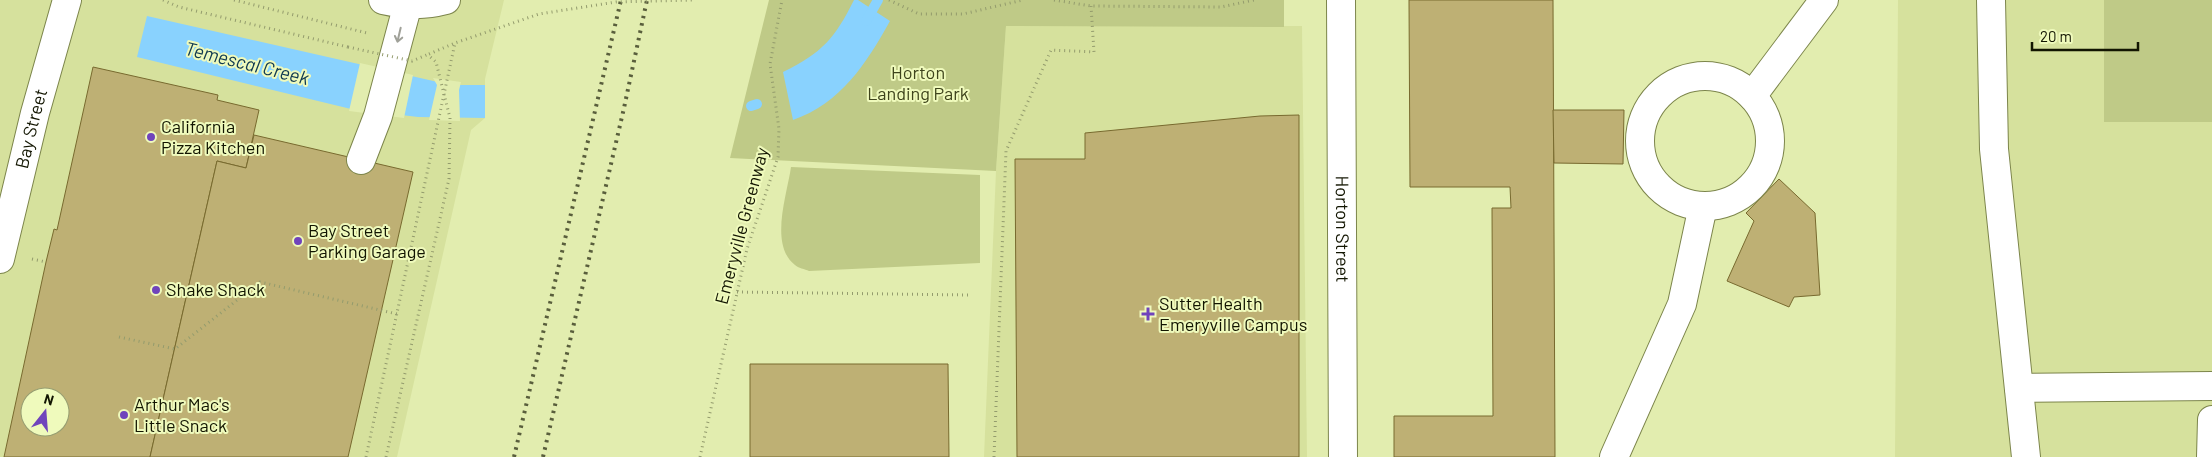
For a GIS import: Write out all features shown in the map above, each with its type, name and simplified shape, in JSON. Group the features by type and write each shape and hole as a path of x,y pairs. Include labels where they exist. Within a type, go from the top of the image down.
{"street":[{"name":"Bay Street","path":"0,259 35,113 67,0"},
{"path":"362,160 378,116 391,70 398,40 400,2 423,6 446,0"},
{"name":"Horton Street","path":"1341,0 1343,457"},
{"path":"1752,96 1824,0"},
{"path":"1991,0 1994,149 2026,457"},
{"path":"1706,75 1731,80 1752,96 1766,117 1770,142 1765,167 1751,188 1729,202 1703,206 1678,200 1657,186 1643,165 1639,139 1644,114 1659,94 1681,79 1706,75"},
{"path":"1614,457 1682,304 1703,206"},
{"path":"2019,388 2212,386"},
{"path":"2211,457 2212,420"}],"path":[{"path":"163,0 179,7 412,61 455,43 539,14 616,2 694,0"},
{"path":"234,0 415,44 436,62 450,118 449,179 386,457"},
{"name":"Emeryville Greenway","path":"700,457 746,249 778,157 779,129 770,64 782,0"},
{"path":"889,0 919,14 964,14 1023,0"},
{"path":"1054,0 1091,6 1221,7 1254,0"},
{"path":"994,457 1006,151 1051,50 1094,52 1091,6"},
{"path":"366,457 455,43"},
{"path":"119,336 175,349 260,282 396,314"},
{"path":"737,292 969,294"},
{"path":"382,310 396,314"}],"shaded area":[{"path":"0,0 504,0 485,79 485,118 471,130 397,457 0,457"},
{"path":"1898,0 2104,0 2104,122 2212,122 2212,457 1895,457"},
{"name":"Sutter Health Emeryville Campus","path":"1006,26 1302,26 1307,457 984,457 996,171"}],"green space":[{"name":"Horton Landing Park","path":"769,0 1284,0 1284,27 1006,26 996,171 730,158"},
{"path":"2104,0 2212,0 2212,122 2104,122"},
{"path":"791,167 980,175 980,263 809,271 798,267 787,256 781,233"}],"water":[{"path":"854,0 858,0 890,21 861,67 838,93 810,113 793,120 783,72 808,58 826,43 840,25"},
{"path":"147,16 451,85 485,85 485,118 418,117 351,109 137,57"}],"pier":[{"path":"360,63 413,75 404,118 349,111"},
{"path":"433,78 461,82 459,90 460,121 429,120 437,85"}],"building":[{"path":"1409,0 1553,0 1555,457 1394,457 1394,416 1493,416 1492,208 1511,208 1510,187 1410,187"},
{"path":"93,67 218,95 217,100 259,110 246,168 217,161 150,457 4,457 54,229 57,230"},
{"path":"1553,110 1624,110 1623,164 1554,163"},
{"name":"Sutter Health Emeryville Campus","path":"1299,115 1299,457 1017,457 1015,159 1085,159 1085,133 1260,116"},
{"name":"Bay Street Parking Garage","path":"254,135 413,172 348,457 150,457 217,161 246,168"},
{"path":"1779,179 1815,213 1820,295 1794,297 1789,307 1727,281 1754,221 1746,213"},
{"path":"750,364 948,364 949,457 750,457"}],"waterway":[{"name":"Temescal Creek","path":"866,21 878,0"},
{"name":"Temescal Creek","path":"751,106 757,104"}],"railway":[{"path":"514,457 621,0"},
{"path":"543,457 624,108 647,0"}],"place":[{"name":"California Pizza Kitchen","path":"151,137"},
{"name":"Bay Street Parking Garage","path":"298,241"},
{"name":"Shake Shack","path":"156,290"},
{"name":"Sutter Health Emeryville Campus","path":"1148,314"},
{"name":"Arthur Mac's Little Snack","path":"124,415"}]}
